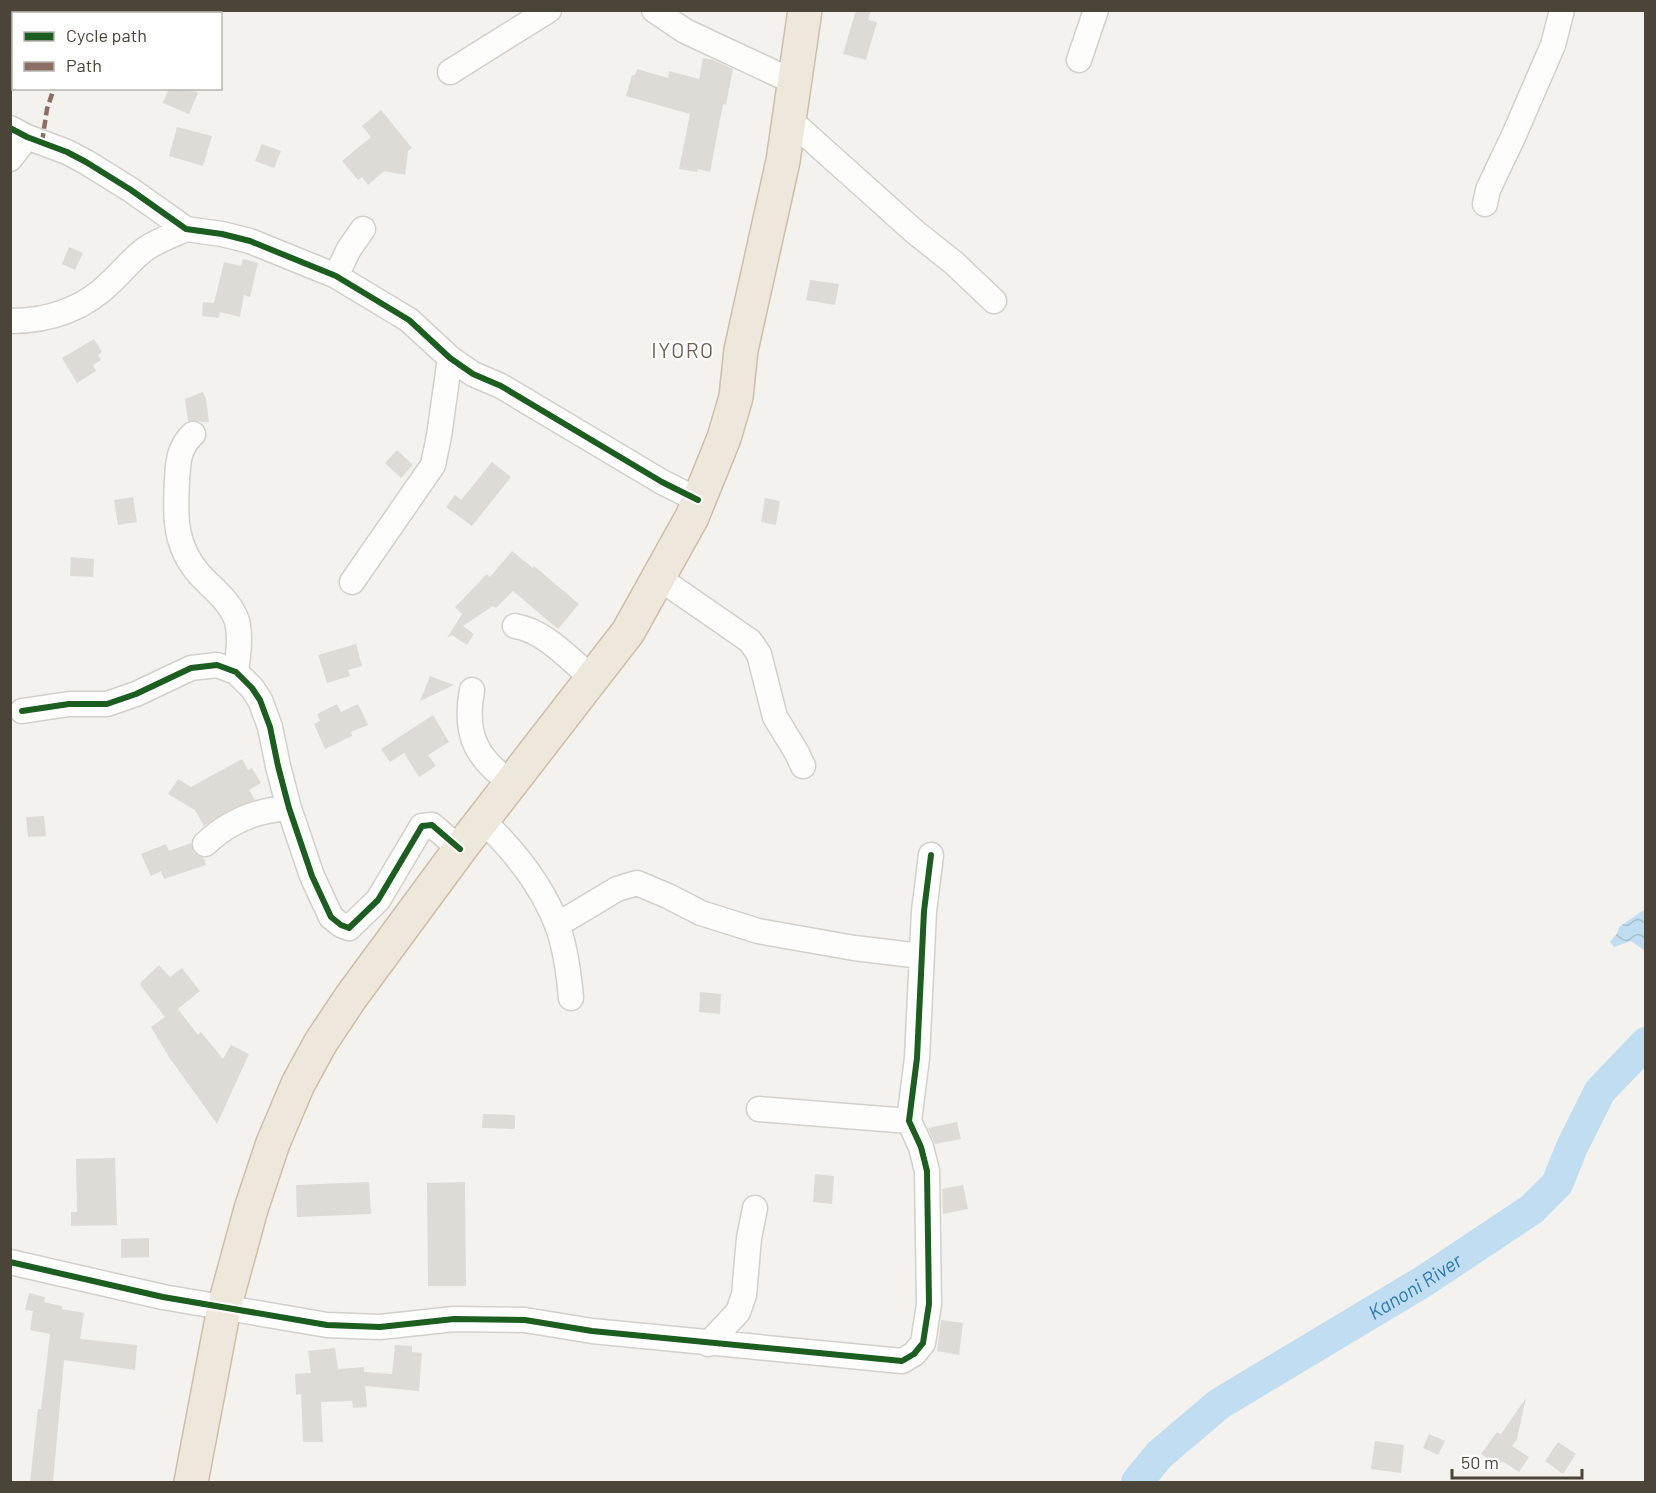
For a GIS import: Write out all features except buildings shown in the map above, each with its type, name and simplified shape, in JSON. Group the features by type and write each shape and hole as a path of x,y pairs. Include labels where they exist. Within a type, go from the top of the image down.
{"highway":[{"path":"191,1482 224,1308 251,1209 273,1143 298,1084 321,1042 351,997 482,820 628,633 692,517 724,438 736,397 741,350 783,161 805,10"}],"street":[{"path":"450,72 549,10"},
{"path":"654,10 685,31 794,82"},
{"path":"1079,60 1096,10"},
{"path":"1485,204 1494,177 1553,45 1562,10"},
{"path":"789,119 915,232 954,263 994,301"},
{"path":"10,159 19,132 86,162 186,229 250,241 336,276 409,320 450,358 473,374 501,386 662,482 698,500"},
{"path":"10,321 34,321 87,303 146,249 186,229"},
{"path":"336,276 349,249 363,229"},
{"path":"352,582 433,465 450,358"},
{"path":"193,434 184,442 178,463 175,510 178,537 182,549 200,574 221,595 237,623 239,648 237,672"},
{"path":"658,578 750,641 759,654 775,717 803,766"},
{"path":"514,626 527,628 545,639 592,678"},
{"path":"22,711 69,704 107,704 136,694 191,669 217,665 237,672 260,700 270,727 289,808 312,876 331,917 349,928 378,900 422,826 432,825 460,849"},
{"path":"472,690 468,710 470,734 487,763 511,783"},
{"path":"205,844 214,835 251,815 271,809 289,808"},
{"path":"482,820 503,839 524,866 545,900 557,925 567,962 571,998"},
{"path":"10,1262 163,1297 327,1325 380,1327 454,1319 525,1320 592,1331 708,1344 902,1361 914,1354 923,1343 929,1304 927,1171 921,1147 909,1121 917,1058 924,911 932,855"},
{"path":"557,925 617,889 637,883 701,913 758,931 854,948 921,956"},
{"path":"759,1109 909,1121"},
{"path":"708,1344 738,1312 744,1295 749,1238 755,1208"}],"water":[{"path":"1644,910 1645,951 1631,941 1614,947 1610,942 1620,926"}],"waterway":[{"name":"Kanoni River","path":"1137,1482 1159,1455 1219,1404 1424,1281 1532,1209 1557,1184 1572,1147 1600,1091 1646,1043"}],"marked path":[{"path":"42,142 47,109 53,90"}],"cycle path":[{"path":"10,128 86,162 186,229 250,241 336,276 409,320 450,358 473,374 501,386 662,482 698,500"},
{"path":"22,711 69,704 107,704 136,694 191,668 217,665 236,672 260,700 270,727 289,808 312,876 331,917 349,928 378,900 422,826 432,825 460,849"},
{"path":"10,1262 163,1297 327,1325 380,1327 454,1319 525,1320 592,1331 902,1361 914,1354 923,1343 929,1304 927,1171 921,1147 909,1121 917,1058 924,911 931,855"}],"district":[{"name":"IYORO","path":"683,349"}]}
